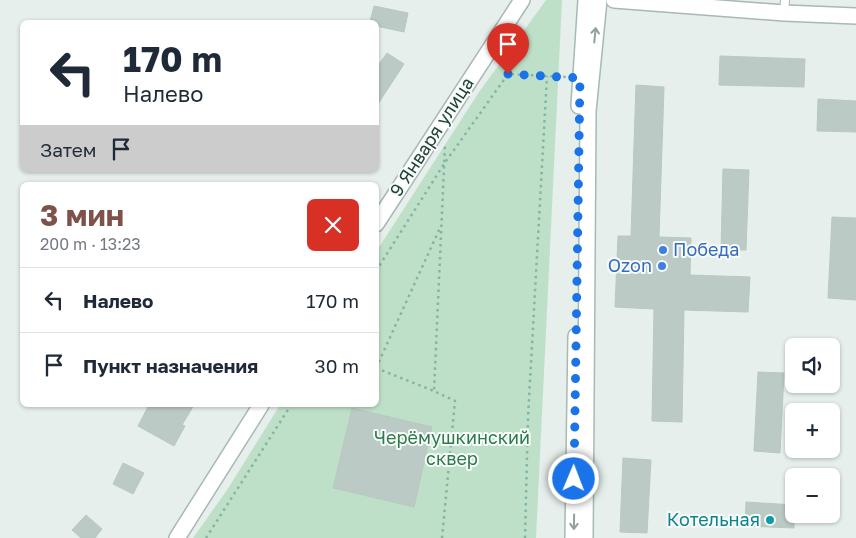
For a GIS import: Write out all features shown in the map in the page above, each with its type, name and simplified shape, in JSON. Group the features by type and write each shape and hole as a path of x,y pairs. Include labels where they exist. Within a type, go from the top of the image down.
{"main road":[{"name":"9 Января улица","path":"379,219 522,0"},
{"path":"573,538 580,83 586,0"},
{"path":"586,538 588,111 599,0"},
{"path":"614,0 785,7 856,16"},
{"path":"177,538 260,407"}],"path":[{"path":"379,266 444,164 508,74 547,76 580,83"},
{"path":"525,538 528,417 547,76"},
{"path":"434,391 445,140"},
{"path":"379,361 441,226"},
{"path":"379,369 455,401 442,538"},
{"path":"206,538 290,407"}],"green space":[{"name":"Черёмушкинский сквер","path":"546,0 562,0 536,538 193,538 227,490 279,407 379,407 379,247 479,92"}],"building":[{"path":"374,6 408,13 404,32 379,27 379,20 370,20"},
{"path":"387,53 404,64 379,102 379,64"},
{"path":"720,56 805,59 804,87 719,85"},
{"path":"636,85 664,87 659,237 691,238 690,275 750,277 748,312 684,310 682,422 652,421 654,309 615,307 618,236 631,236"},
{"path":"818,99 856,101 856,132 817,131"},
{"path":"723,169 749,170 746,250 721,250"},
{"path":"832,217 856,218 856,300 828,298"},
{"path":"758,372 784,373 780,453 754,451"},
{"path":"148,407 193,407 182,425 185,426 174,446 138,426"},
{"path":"352,408 432,427 414,507 333,488"},
{"path":"623,458 651,460 647,533 620,532"},
{"path":"123,463 144,473 133,494 113,484"},
{"name":"Котельная","path":"746,502 785,504 785,523 794,523 794,528 745,526"},
{"path":"86,515 102,529 95,538 81,538 72,530"}],"place":[{"name":"Победа","path":"663,250"},
{"name":"Ozon","path":"662,266"},
{"name":"Котельная","path":"770,520"}],"route":[{"path":"508,74 580,78 574,479"}]}
